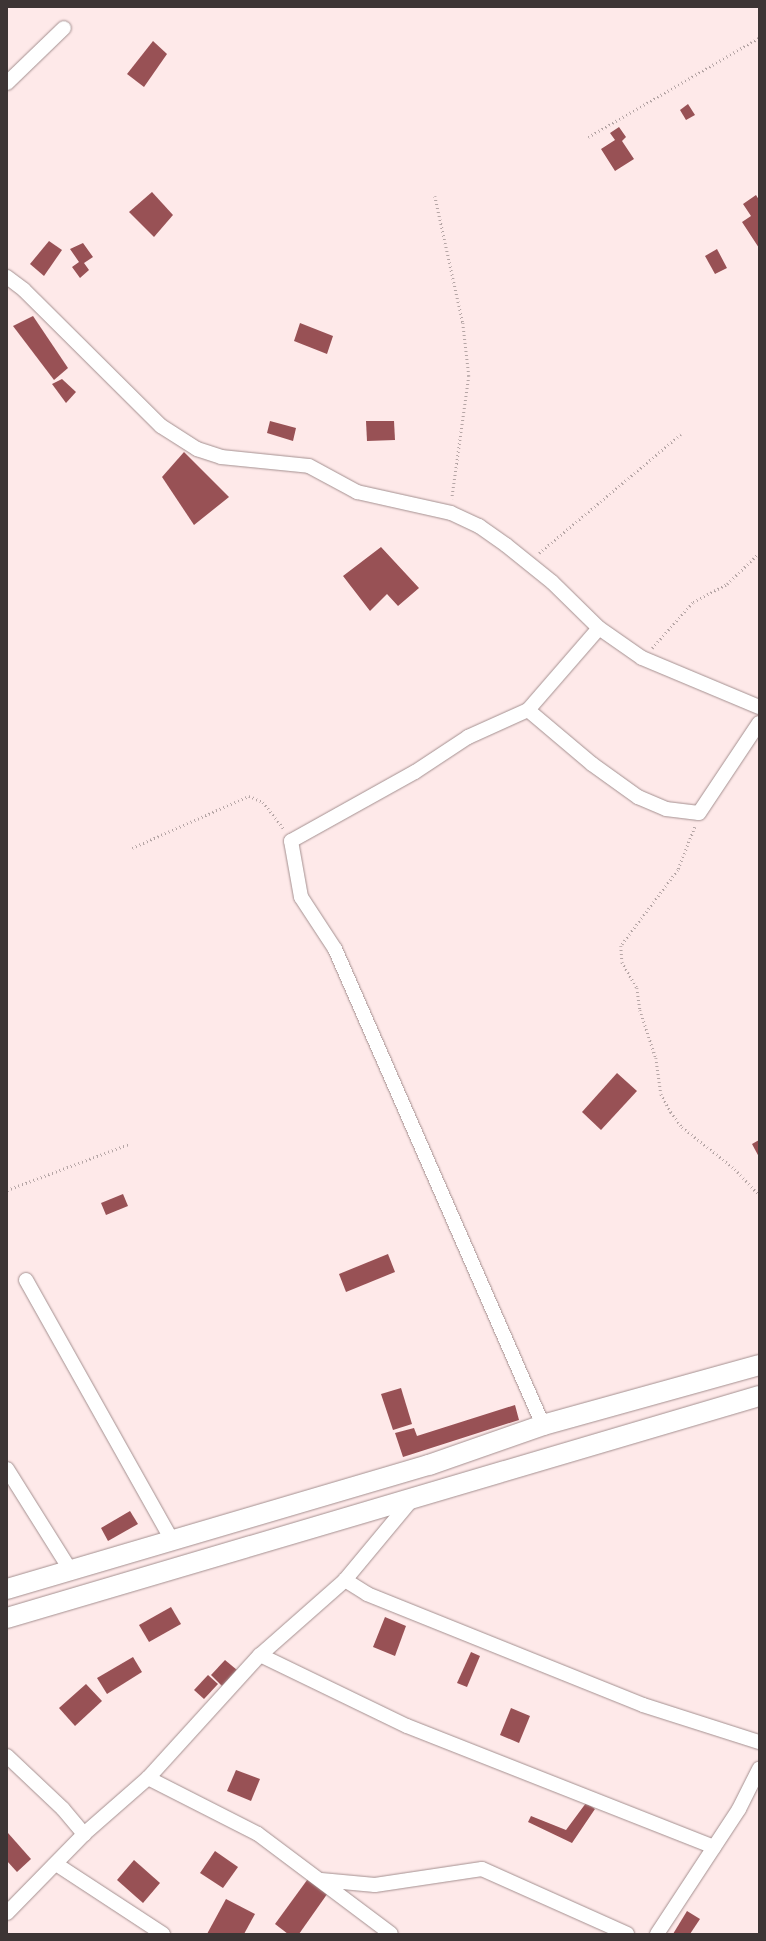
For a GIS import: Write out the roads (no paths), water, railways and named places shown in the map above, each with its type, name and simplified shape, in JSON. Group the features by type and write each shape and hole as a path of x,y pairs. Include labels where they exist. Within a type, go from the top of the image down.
{"street":[{"path":"7,83 64,28"},
{"path":"7,277 24,290 161,426 197,449 220,457 309,466 357,492 451,513 479,526 529,564 599,628 642,658 759,707"},
{"path":"542,1425 335,949 301,897 292,841 415,772 468,737 528,710 599,628"},
{"path":"528,710 592,764 638,797 666,809 699,813 759,723"},
{"path":"26,1280 173,1542"},
{"path":"7,1589 173,1542 429,1465 542,1425 759,1365"},
{"path":"7,1618 759,1396"},
{"path":"7,1469 70,1571"},
{"path":"7,1913 84,1834 148,1778 260,1655 345,1580 413,1498"},
{"path":"345,1580 367,1594 643,1705 759,1742"},
{"path":"260,1655 407,1726 714,1847"},
{"path":"7,1756 63,1809 84,1834"},
{"path":"657,1934 714,1847 759,1769"},
{"path":"148,1778 258,1834 391,1934"},
{"path":"56,1864 163,1934"},
{"path":"321,1880 375,1885 482,1869 627,1934"}]}
